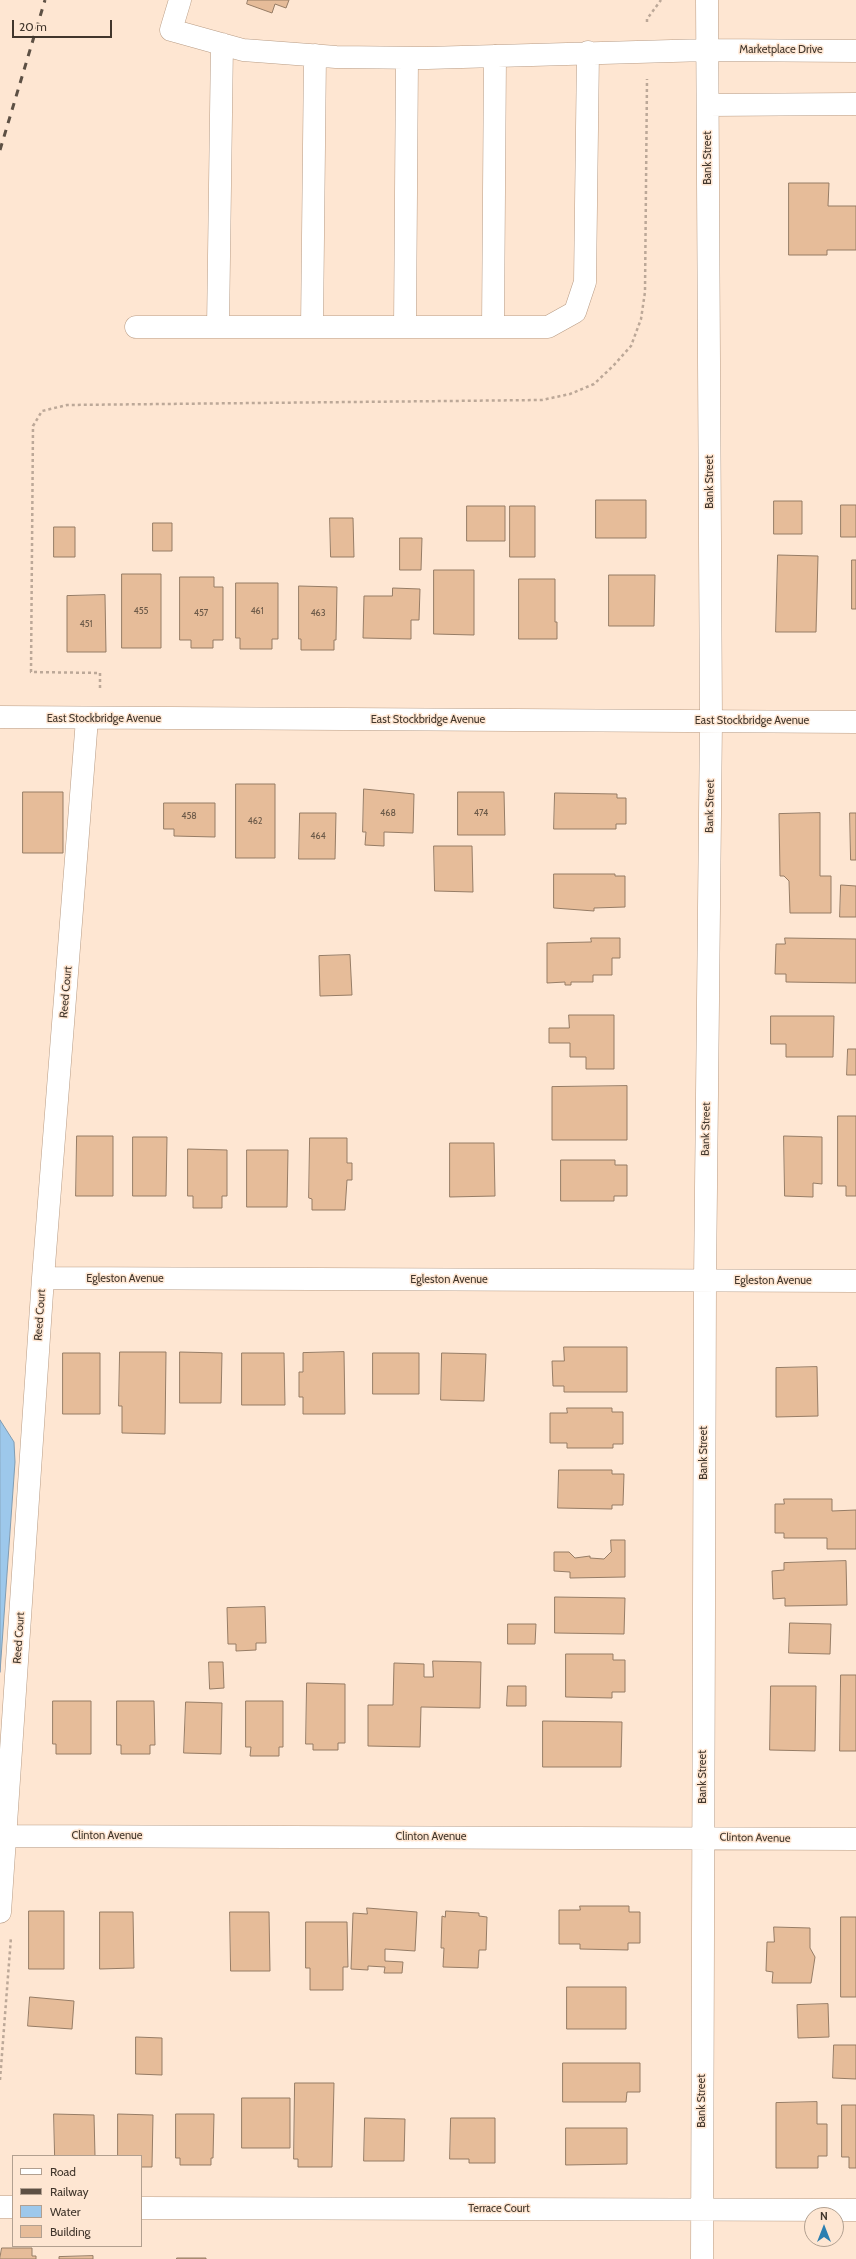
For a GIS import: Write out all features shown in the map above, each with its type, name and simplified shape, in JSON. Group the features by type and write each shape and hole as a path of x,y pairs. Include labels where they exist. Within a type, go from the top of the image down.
{"street":[{"name":"Marketplace Drive","path":"180,0 172,30 243,50 315,55 407,58 707,50 856,51"},
{"name":"Bank Street","path":"702,2259 704,1281 711,721 707,0"},
{"path":"218,328 222,44"},
{"path":"136,328 548,328 575,312 584,282 588,52"},
{"path":"312,328 315,55"},
{"path":"493,328 495,56"},
{"path":"405,328 407,58"},
{"path":"708,105 856,104"},
{"name":"East Stockbridge Avenue","path":"0,717 87,719 856,722"},
{"name":"Reed Court","path":"0,1912 43,1278 87,719"},
{"name":"Egleston Avenue","path":"43,1278 856,1281"},
{"name":"Clinton Avenue","path":"6,1836 703,1837 856,1839"},
{"path":"0,2207 12,2207"},
{"name":"Terrace Court","path":"142,2208 856,2210"}],"path":[{"path":"100,695 100,673 31,672 33,426 42,411 67,405 542,400 570,394 594,384 631,346 641,319 645,292 648,51 647,19 661,0"},
{"path":"0,2080 11,1932"}],"water":[{"path":"0,1420 14,1442 15,1462 0,1672"}],"building":[{"path":"248,0 289,0 286,8 275,4 272,13 247,4"},
{"path":"789,183 829,183 828,206 856,206 856,250 827,250 827,255 789,255"},
{"path":"596,500 646,500 646,538 596,538"},
{"path":"774,501 802,501 802,534 774,534"},
{"path":"841,505 856,505 856,537 841,537"},
{"path":"467,506 505,506 505,541 467,541"},
{"path":"510,506 535,506 535,557 510,557"},
{"path":"330,518 353,518 354,557 331,557"},
{"path":"153,523 172,523 172,551 153,551"},
{"path":"54,527 75,527 75,557 54,557"},
{"path":"400,538 422,538 421,570 400,570"},
{"path":"778,555 818,556 816,632 776,632"},
{"path":"852,560 856,560 856,609 852,609"},
{"path":"434,570 474,570 474,635 434,634"},
{"path":"122,574 161,574 161,648 122,648"},
{"path":"609,575 655,575 654,626 609,626"},
{"path":"180,577 214,577 214,587 223,587 223,640 213,640 213,648 191,648 191,640 180,640"},
{"path":"519,579 555,579 555,622 557,622 557,639 519,639"},
{"path":"236,583 278,583 278,639 272,639 272,649 240,649 240,638 236,638"},
{"path":"299,586 337,587 336,640 334,640 334,650 301,650 301,639 299,639"},
{"path":"393,588 420,589 419,620 411,620 411,639 363,638 364,596 392,596"},
{"path":"105,595 106,652 67,652 67,596"},
{"path":"236,784 275,784 275,858 236,858"},
{"path":"364,789 414,794 413,833 384,832 384,846 365,845 366,832 363,832"},
{"path":"23,792 63,792 63,853 23,853"},
{"path":"458,792 504,792 505,835 458,835"},
{"path":"555,793 617,794 617,798 626,798 626,824 616,824 616,829 554,829"},
{"path":"164,803 215,803 215,837 174,836 174,829 164,829"},
{"path":"300,813 336,813 335,859 299,859"},
{"path":"820,813 820,876 831,876 831,913 790,913 789,881 784,876 780,876 779,814"},
{"path":"850,813 856,813 856,860 851,860"},
{"path":"434,846 472,846 473,892 435,891"},
{"path":"554,874 615,874 615,876 625,876 625,907 594,908 594,911 554,908"},
{"path":"841,885 856,886 856,917 840,917"},
{"path":"591,938 620,938 620,958 612,958 612,975 593,975 593,982 571,982 571,985 565,985 565,982 547,983 547,943 591,942"},
{"path":"785,938 856,939 856,983 786,982 786,974 775,974 776,944 785,944"},
{"path":"350,955 352,995 320,996 319,956"},
{"path":"569,1015 614,1015 614,1069 586,1069 586,1057 570,1057 570,1043 549,1043 549,1028 569,1028"},
{"path":"771,1016 834,1016 833,1057 786,1057 786,1044 771,1044"},
{"path":"848,1049 856,1049 856,1075 847,1075"},
{"path":"627,1086 627,1140 552,1140 552,1087"},
{"path":"838,1116 856,1116 856,1196 846,1196 846,1186 838,1186"},
{"path":"77,1136 113,1136 113,1196 76,1196"},
{"path":"784,1136 822,1137 822,1184 813,1183 813,1197 785,1196"},
{"path":"133,1137 167,1137 166,1196 133,1196"},
{"path":"310,1138 347,1138 347,1163 352,1163 352,1180 347,1180 345,1210 312,1210 312,1199 309,1198"},
{"path":"450,1143 494,1143 495,1196 450,1197"},
{"path":"188,1149 227,1150 227,1196 222,1196 222,1208 193,1208 193,1196 188,1196"},
{"path":"247,1150 288,1150 287,1207 247,1207"},
{"path":"561,1160 615,1160 615,1165 627,1165 627,1196 614,1196 614,1201 561,1201"},
{"path":"564,1347 627,1347 627,1392 564,1392 564,1386 553,1386 552,1361 564,1361"},
{"path":"120,1352 166,1352 165,1434 122,1433 122,1406 119,1406"},
{"path":"180,1352 222,1353 221,1403 180,1403"},
{"path":"344,1352 345,1414 303,1414 303,1397 299,1397 299,1372 303,1372 303,1353"},
{"path":"63,1353 100,1353 100,1414 63,1414"},
{"path":"242,1353 284,1353 285,1405 242,1405"},
{"path":"373,1353 419,1353 419,1394 373,1394"},
{"path":"442,1353 486,1354 484,1401 441,1400"},
{"path":"817,1367 818,1416 776,1417 776,1368"},
{"path":"567,1408 612,1408 612,1412 623,1412 623,1444 613,1444 613,1448 567,1448 567,1443 550,1443 550,1413 567,1413"},
{"path":"559,1470 612,1470 612,1474 624,1474 623,1505 612,1505 612,1509 558,1508"},
{"path":"784,1499 832,1499 832,1511 856,1510 856,1549 827,1549 827,1538 784,1538 784,1533 775,1533 775,1504 784,1504"},
{"path":"611,1540 625,1540 625,1577 570,1578 570,1572 554,1571 554,1552 569,1552 575,1558 590,1556 590,1558 604,1559 611,1552"},
{"path":"846,1561 847,1605 785,1606 785,1598 773,1599 772,1571 784,1570 784,1563"},
{"path":"555,1597 625,1598 624,1634 555,1633"},
{"path":"265,1607 266,1643 256,1643 256,1650 236,1651 236,1644 228,1644 227,1608"},
{"path":"790,1623 831,1624 830,1654 789,1653"},
{"path":"508,1624 536,1624 535,1644 508,1644"},
{"path":"566,1654 613,1654 613,1660 625,1660 625,1692 612,1692 612,1698 566,1697"},
{"path":"433,1661 481,1662 480,1708 421,1707 420,1747 368,1746 368,1705 393,1705 394,1663 424,1664 424,1677 433,1677"},
{"path":"209,1662 223,1662 224,1688 210,1689"},
{"path":"841,1675 856,1675 856,1751 840,1751"},
{"path":"307,1683 345,1684 345,1743 338,1743 338,1750 313,1750 313,1744 306,1744"},
{"path":"508,1686 526,1686 526,1706 507,1706"},
{"path":"771,1686 816,1686 815,1751 770,1750"},
{"path":"53,1701 91,1701 91,1754 56,1754 56,1744 53,1744"},
{"path":"117,1701 154,1701 155,1745 150,1745 150,1754 121,1754 121,1745 117,1745"},
{"path":"246,1701 283,1701 283,1747 279,1747 279,1756 250,1756 251,1747 246,1747"},
{"path":"186,1702 222,1703 221,1754 184,1753"},
{"path":"543,1721 622,1722 621,1767 543,1767"},
{"path":"580,1906 629,1906 629,1912 640,1912 640,1943 628,1943 628,1950 580,1949 580,1944 559,1944 559,1910 580,1910"},
{"path":"367,1908 417,1912 415,1951 385,1949 385,1961 403,1962 402,1973 384,1973 385,1967 368,1966 368,1970 351,1969 353,1913 367,1914"},
{"path":"29,1911 64,1911 64,1969 29,1969"},
{"path":"446,1911 479,1913 479,1916 487,1917 486,1950 479,1950 478,1968 443,1967 444,1948 441,1948 442,1916 445,1917"},
{"path":"100,1912 133,1912 134,1968 100,1969"},
{"path":"230,1912 269,1912 270,1971 231,1971"},
{"path":"841,1917 856,1917 856,1997 841,1997"},
{"path":"306,1922 347,1922 348,1967 343,1967 343,1990 310,1990 310,1968 306,1968"},
{"path":"774,1927 810,1928 810,1948 815,1957 811,1983 772,1983 773,1972 766,1971 767,1942 774,1942"},
{"path":"567,1987 626,1987 626,2029 567,2029"},
{"path":"30,1997 74,2001 72,2029 28,2026"},
{"path":"828,2004 829,2037 798,2038 797,2005"},
{"path":"136,2037 162,2038 162,2075 136,2074"},
{"path":"834,2045 856,2045 856,2079 833,2078"},
{"path":"563,2063 640,2063 640,2092 627,2092 626,2102 563,2102"},
{"path":"295,2083 334,2083 332,2167 298,2167 298,2159 294,2159"},
{"path":"242,2098 290,2098 290,2148 242,2148"},
{"path":"817,2102 817,2124 827,2124 827,2156 818,2156 818,2168 776,2168 776,2103"},
{"path":"842,2105 856,2105 856,2168 849,2168 849,2157 842,2157"},
{"path":"54,2114 94,2115 95,2155 55,2155"},
{"path":"118,2114 153,2115 152,2167 142,2167 142,2155 118,2155"},
{"path":"176,2114 214,2114 213,2158 211,2158 211,2165 180,2165 180,2158 176,2158"},
{"path":"365,2118 405,2119 404,2161 364,2161"},
{"path":"451,2118 495,2118 495,2163 469,2163 469,2159 450,2159"},
{"path":"566,2128 627,2128 627,2164 566,2165"},
{"path":"2,2248 32,2248 32,2256 36,2256 36,2259 0,2259"},
{"path":"93,2256 93,2259 59,2259 59,2257"},
{"path":"206,2258 206,2259 177,2259"}],"railway":[{"path":"0,150 45,0"}]}
